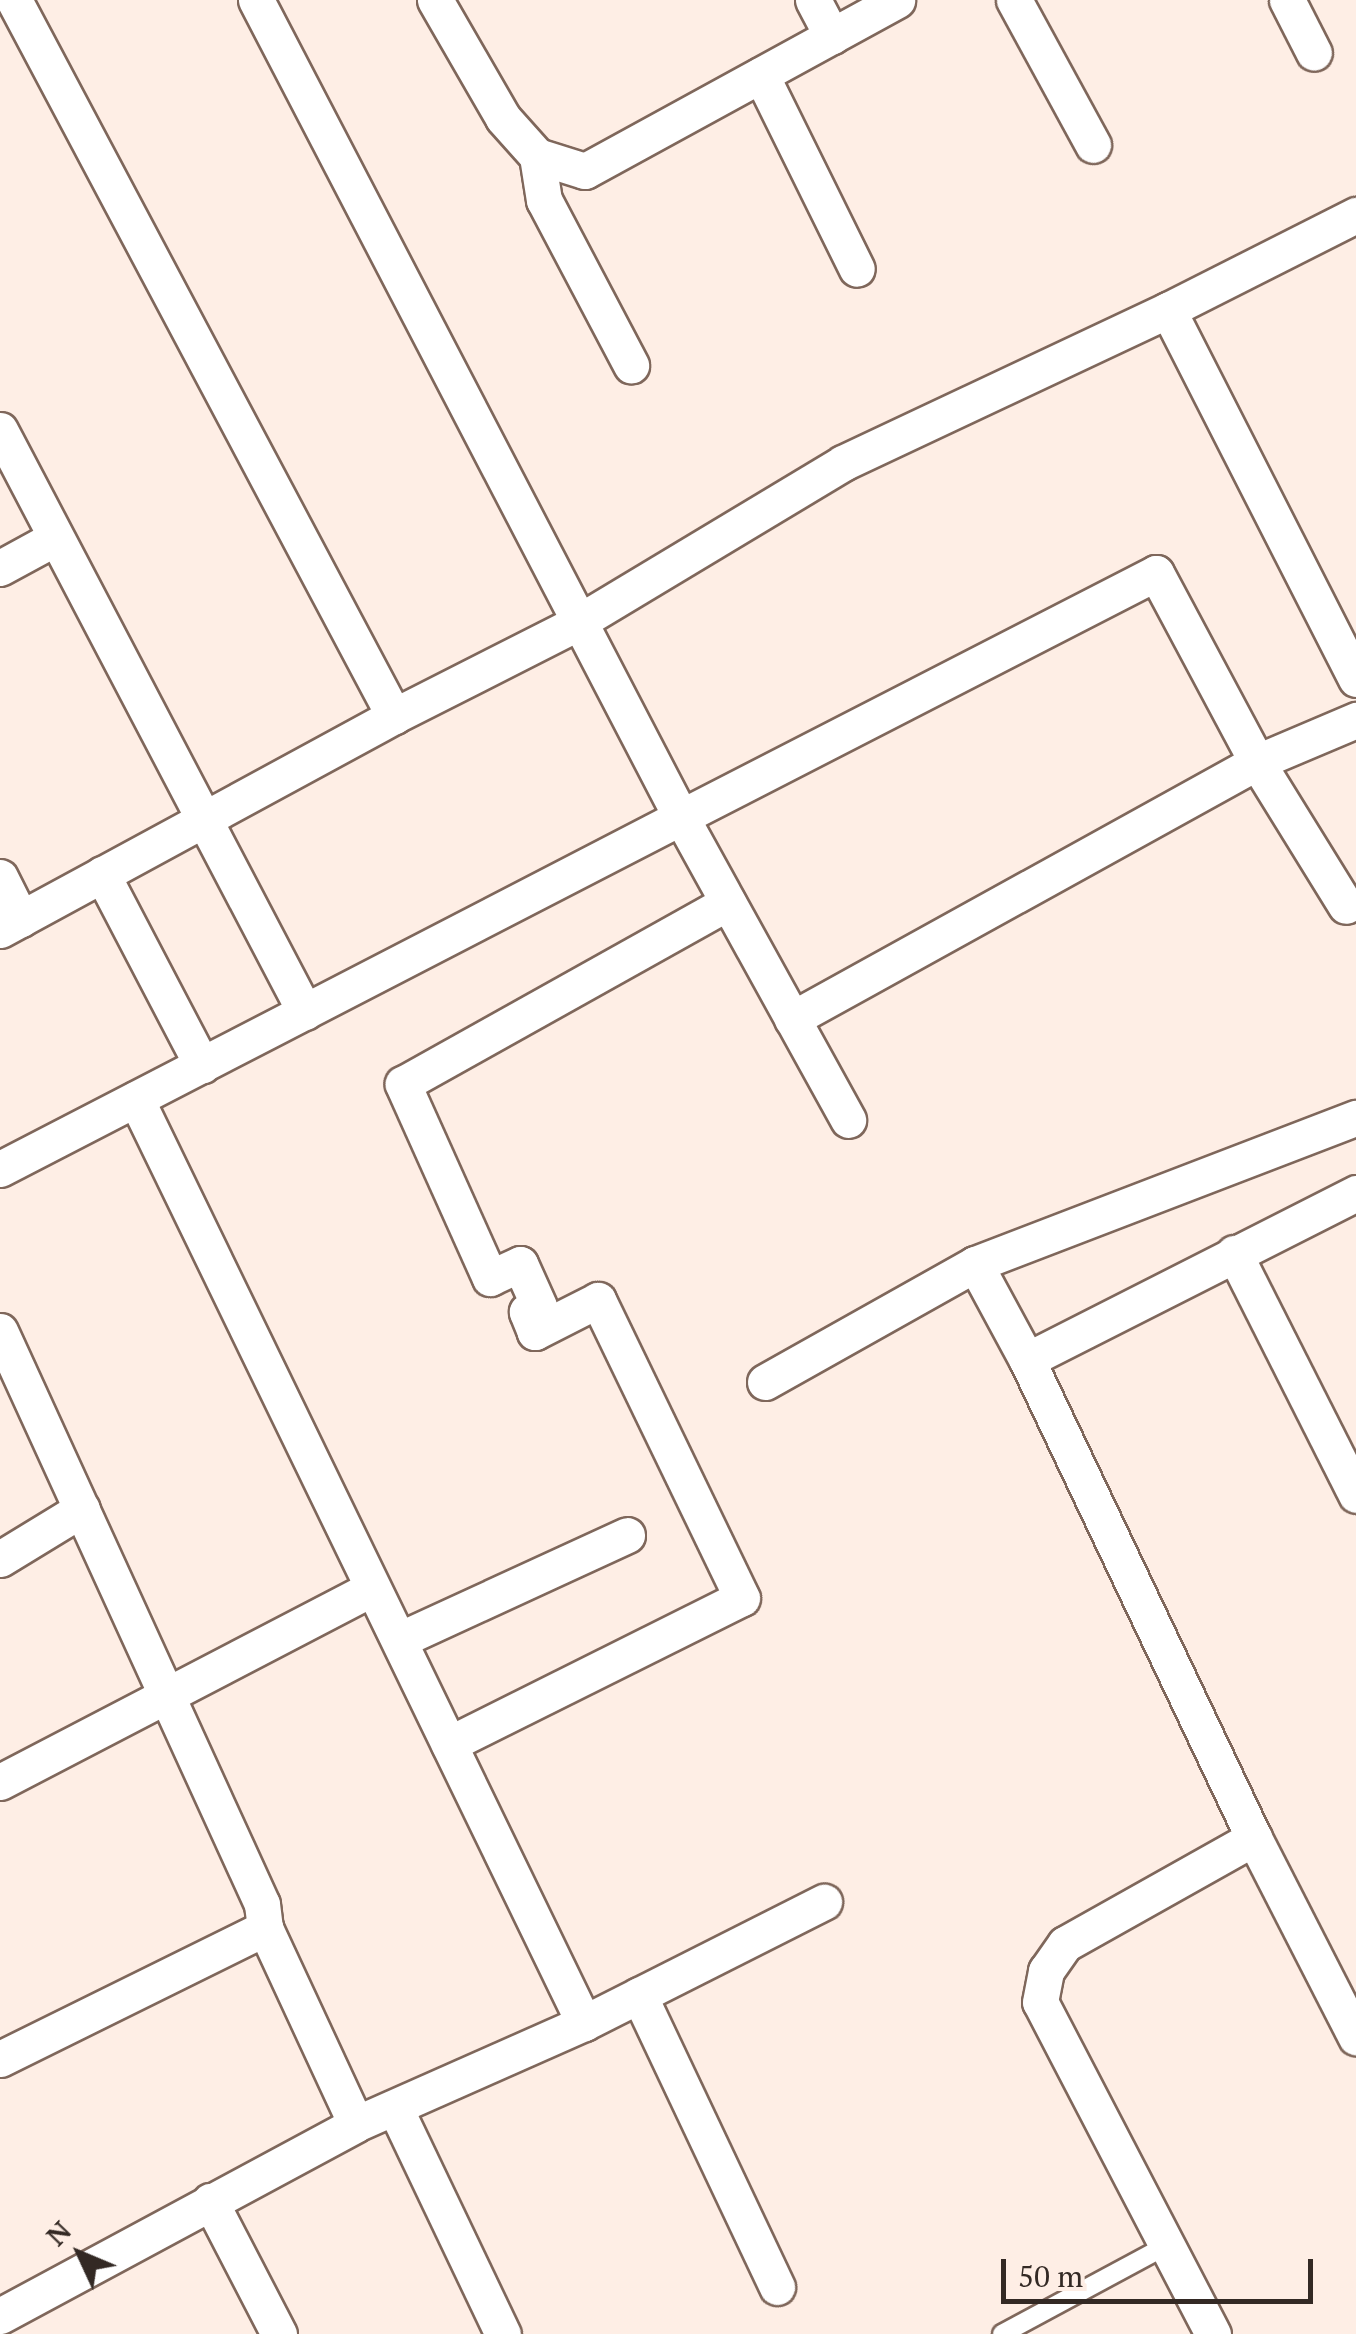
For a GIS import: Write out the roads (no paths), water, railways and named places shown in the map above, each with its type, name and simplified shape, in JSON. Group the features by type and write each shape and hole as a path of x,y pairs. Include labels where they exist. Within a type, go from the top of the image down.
{"street":[{"path":"14,0 394,716"},
{"path":"256,0 577,623 848,1120"},
{"path":"435,0 503,118 538,156 585,171 897,0"},
{"path":"812,0 832,36"},
{"path":"1014,0 1093,145"},
{"path":"1287,0 1314,53"},
{"path":"762,75 856,269"},
{"path":"538,156 544,200 631,365"},
{"path":"0,877 11,925 394,716 577,623 843,463 1168,310 1356,214"},
{"path":"1168,310 1356,678"},
{"path":"0,430 305,1012"},
{"path":"0,568 55,538"},
{"path":"0,1169 1156,573 1256,762 1346,906"},
{"path":"792,1019 1256,762 1356,720"},
{"path":"102,874 202,1065"},
{"path":"449,1744 742,1598 598,1300 536,1332 527,1312 539,1306 520,1264 490,1278 403,1084 728,902"},
{"path":"136,1099 584,2023"},
{"path":"766,1382 975,1264 1356,1118"},
{"path":"1027,1360 1356,1193"},
{"path":"1234,1253 1356,1495"},
{"path":"975,1264 1027,1360 1254,1838 1356,2037"},
{"path":"0,1331 262,1904 265,1928 356,2124"},
{"path":"0,1558 82,1509"},
{"path":"399,1640 627,1535"},
{"path":"0,1782 373,1588"},
{"path":"1204,2331 1167,2244 1040,2002 1046,1970 1065,1944 1254,1838"},
{"path":"0,2316 356,2124 396,2110 584,2023 824,1902"},
{"path":"0,2059 265,1928"},
{"path":"640,1995 777,2287"},
{"path":"396,2110 503,2334"},
{"path":"210,2201 280,2334"}],"lane":[{"path":"1002,2334 1167,2244"}]}
